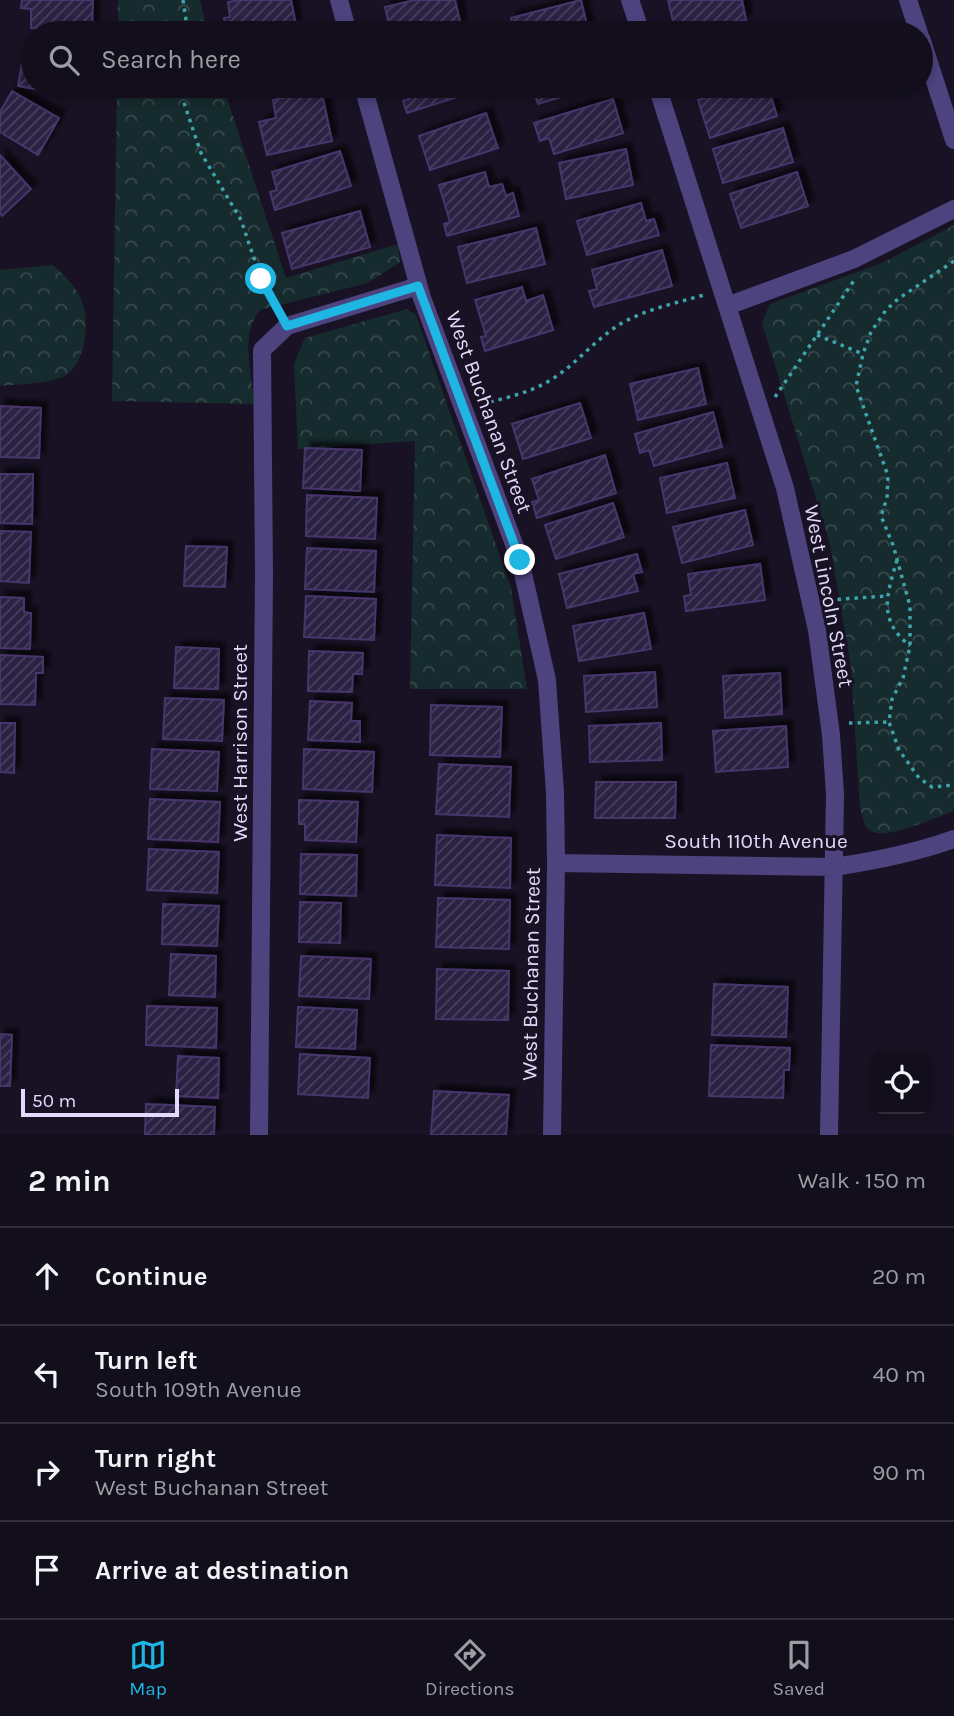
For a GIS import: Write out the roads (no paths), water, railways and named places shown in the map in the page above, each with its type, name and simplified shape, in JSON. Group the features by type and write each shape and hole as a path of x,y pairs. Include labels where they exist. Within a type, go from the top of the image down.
{"street":[{"path":"339,0 345,21"},
{"path":"630,0 636,21"},
{"path":"908,0 915,21"},
{"path":"933,76 954,141"},
{"name":"West Buchanan Street","path":"366,98 418,286 520,560 547,680 555,792 556,863 552,1135"},
{"name":"West Lincoln Street","path":"661,98 785,488 817,630 830,723 835,794 829,1135"},
{"path":"725,298 854,259 954,209"},
{"name":"West Harrison Street","path":"260,1135 264,575 262,351 287,326 418,286"},
{"name":"South 110th Avenue","path":"556,863 834,867 877,861 931,848 954,839"}]}
